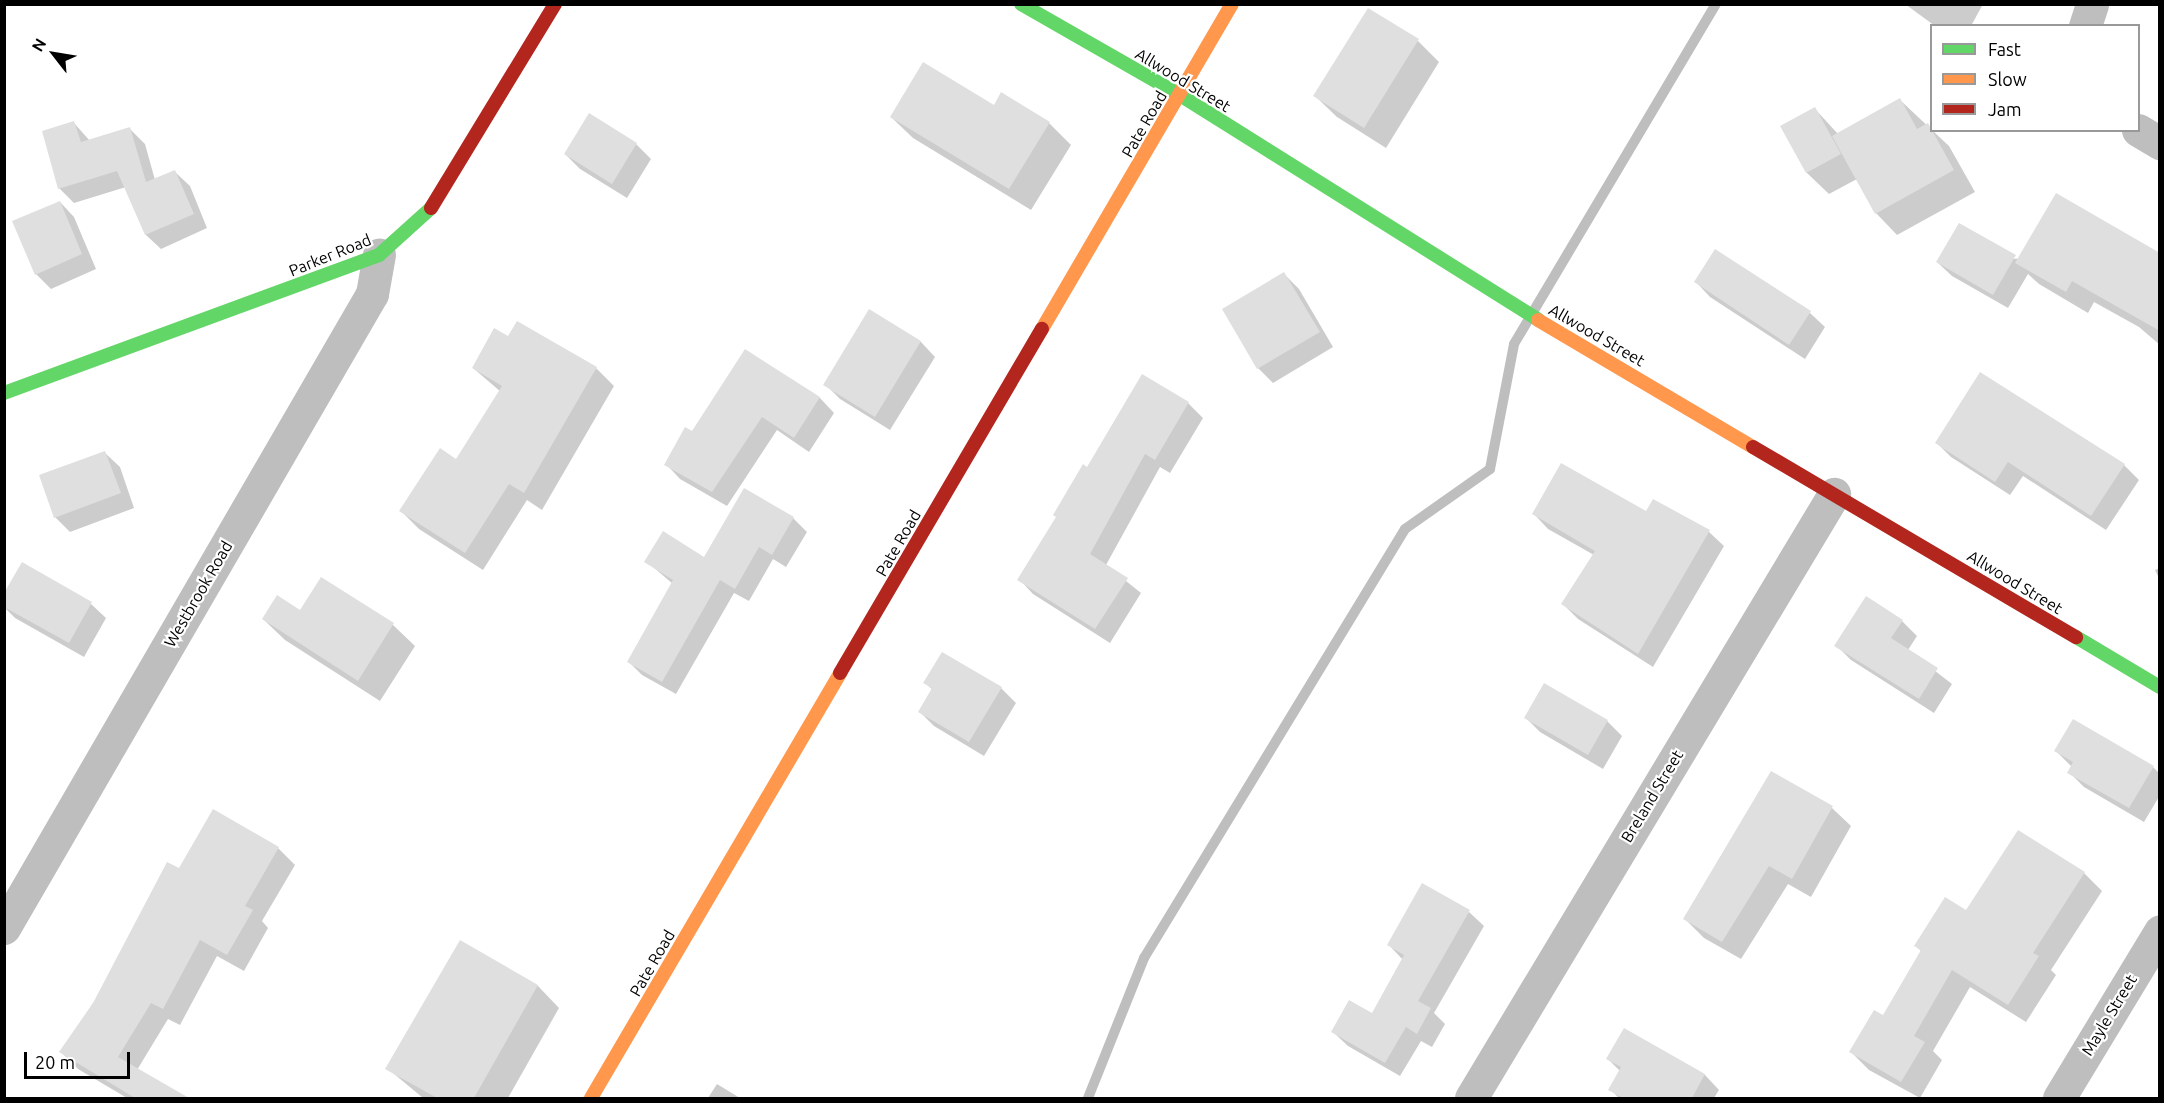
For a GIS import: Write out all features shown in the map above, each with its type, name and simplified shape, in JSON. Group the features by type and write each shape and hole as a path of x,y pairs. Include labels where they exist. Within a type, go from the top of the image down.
{"street":[{"name":"Parker Road","path":"4,393 379,255 429,212 555,4"},
{"name":"Allwood Street","path":"1021,4 1180,95 1469,279 2160,687"},
{"name":"Pate Road","path":"591,1098 1232,4"},
{"path":"2086,24 2092,4"},
{"path":"2140,131 2160,143"},
{"name":"Westbrook Road","path":"4,928 372,294 379,255"},
{"name":"Breland Street","path":"1471,1098 1834,494"},
{"name":"Mayle Street","path":"2059,1098 2160,931"}],"building":[{"path":"1368,8 1419,39 1364,128 1313,96"},
{"path":"923,62 994,105 1001,92 1050,122 1009,189 890,117"},
{"path":"1900,98 1917,129 1928,123 1930,132 1933,132 1954,170 1875,214 1832,136"},
{"path":"1815,107 1841,154 1806,173 1780,126"},
{"path":"589,113 637,143 612,184 564,154"},
{"path":"74,121 81,142 130,127 146,182 175,170 194,214 145,235 117,171 58,189 42,131"},
{"path":"2056,193 2160,253 2160,331 2072,281 2066,292 2015,263"},
{"path":"60,201 82,254 35,275 12,221"},
{"path":"1959,223 2016,255 1993,295 1936,262"},
{"path":"1715,249 1811,311 1789,345 1694,282"},
{"path":"1284,272 1320,332 1257,369 1222,309"},
{"path":"869,309 921,341 875,417 823,385"},
{"path":"517,321 597,367 524,493 509,484 465,553 399,511 440,448 456,459 502,386 472,368 494,328 508,336"},
{"path":"745,349 820,397 794,438 762,417 712,492 664,465 685,427 692,431"},
{"path":"1980,372 2125,464 2091,516 2008,462 1995,482 1935,443"},
{"path":"1142,374 1189,402 1155,460 1145,454 1090,554 1128,578 1095,629 1017,580 1056,517 1053,515 1083,464 1087,467"},
{"path":"105,451 121,493 54,518 39,475"},
{"path":"1561,463 1646,511 1653,499 1710,530 1638,654 1561,604 1595,551 1532,514"},
{"path":"744,488 794,517 772,555 759,547 735,589 720,580 662,682 627,662 673,580 644,562 663,531 704,557"},
{"path":"22,562 92,602 69,643 4,607 4,593"},
{"path":"321,577 394,623 358,681 262,619 277,595 300,610"},
{"path":"1866,596 1903,620 1891,638 1938,668 1919,699 1834,646"},
{"path":"942,652 1002,687 969,742 918,712 932,688 923,683"},
{"path":"1544,683 1608,720 1588,755 1524,718"},
{"path":"2073,719 2154,766 2129,808 2067,773 2073,762 2054,751"},
{"path":"1771,771 1833,806 1792,879 1769,866 1722,942 1683,919"},
{"path":"213,809 279,847 245,906 253,910 227,955 200,940 163,1009 151,1003 118,1057 189,1098 135,1098 59,1052 93,1003 167,862 179,868"},
{"path":"2018,830 2085,872 2033,953 2039,956 2008,1005 1952,970 1914,1036 1925,1042 1901,1082 1849,1052 1874,1010 1883,1015 1921,950 1914,946 1945,897 1966,910"},
{"path":"1422,883 1470,910 1418,1001 1431,1008 1417,1034 1406,1027 1385,1063 1331,1032 1349,1000 1372,1013 1404,955 1387,945"},
{"path":"460,940 538,985 474,1098 437,1098 385,1069"},
{"path":"1624,1028 1705,1074 1692,1098 1623,1098 1608,1090 1621,1067 1606,1059"}],"waterway":[{"path":"1088,1098 1144,958 1405,529 1490,469 1514,344 1716,4"}],"traffic: fast":[{"path":"1021,4 1180,95 1538,320"},
{"path":"4,393 379,255 431,208"},
{"path":"2076,637 2160,687"}],"traffic: slow":[{"path":"1042,329 1232,4"},
{"path":"1538,320 1753,447"},
{"path":"591,1098 840,673"}],"traffic: jam":[{"path":"431,208 555,4"},
{"path":"840,673 1042,329"},
{"path":"1753,447 2076,637"}]}
